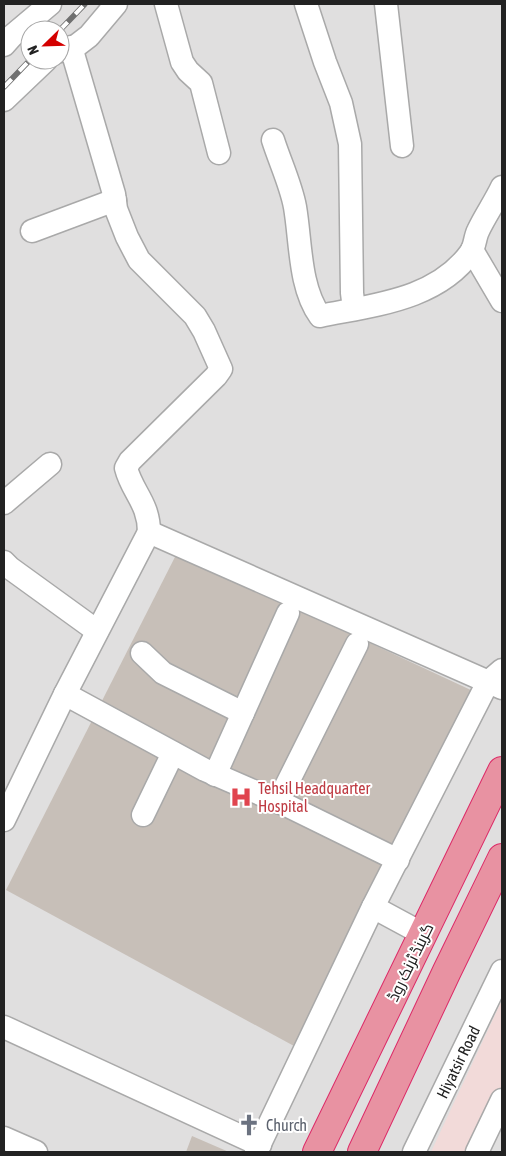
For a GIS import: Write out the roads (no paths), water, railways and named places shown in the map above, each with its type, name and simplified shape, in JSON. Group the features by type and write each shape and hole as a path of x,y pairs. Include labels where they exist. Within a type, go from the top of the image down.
{"highway":[{"name":"گرینڈ ٹرنک روڈ","path":"317,1152 502,771"},
{"path":"362,1152 502,858"}],"street":[{"path":"4,45 50,4"},
{"path":"70,48 76,46 89,36 116,4"},
{"path":"166,4 182,62 201,82 220,153"},
{"path":"306,4 341,103 350,144 352,293 354,309"},
{"path":"386,4 402,146"},
{"path":"4,820 65,694 149,532 147,513 135,488 129,481 126,468 130,461 221,369 195,316 139,260 126,237 70,64"},
{"path":"4,100 36,70"},
{"path":"274,140 294,205 304,282 312,305 320,316 406,298 431,287 458,267 472,250 478,231 502,187"},
{"path":"32,231 115,200"},
{"path":"472,250 502,301"},
{"path":"4,503 50,464"},
{"path":"4,1027 258,1148 398,860 497,680 149,532"},
{"path":"5,566 97,631"},
{"path":"215,775 288,613"},
{"path":"278,802 357,644"},
{"path":"142,653 163,673 243,713"},
{"path":"65,694 215,775 278,802 398,860"},
{"path":"143,815 173,753"},
{"path":"374,907 423,934"},
{"name":"Hiyatsir Road","path":"414,1152 502,971"},
{"path":"482,1149 502,1100"},
{"path":"4,1138 36,1152"}],"railway":[{"path":"70,20 85,4"},
{"path":"4,87 20,70"}],"place":[{"name":"Tehsil Headquarter Hospital","path":"241,797"},
{"name":"Church","path":"249,1125"}]}
